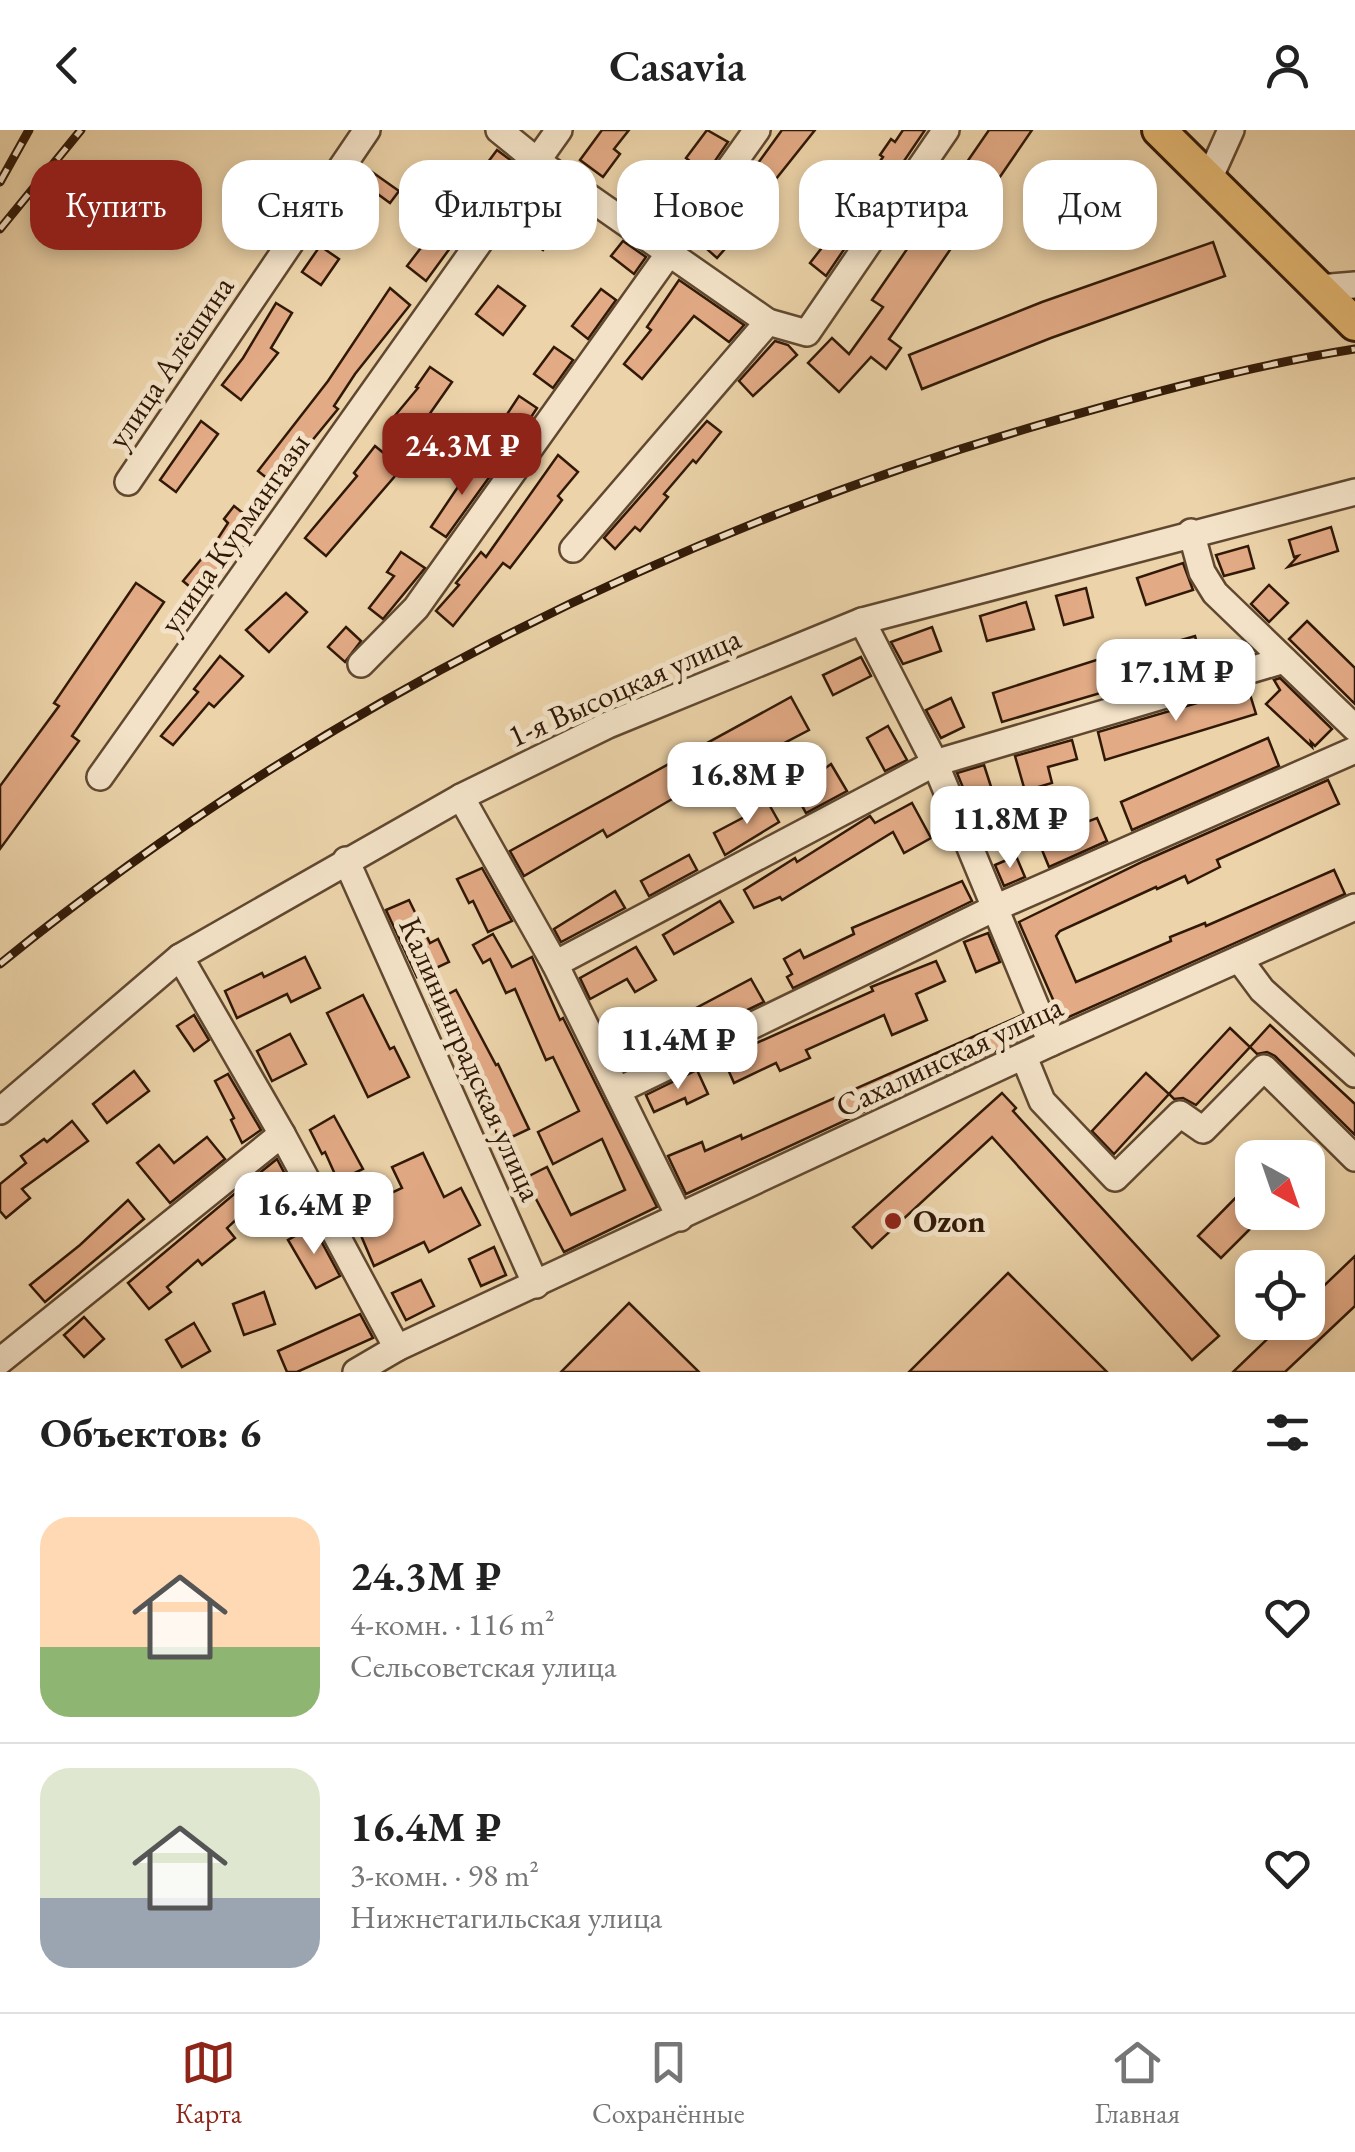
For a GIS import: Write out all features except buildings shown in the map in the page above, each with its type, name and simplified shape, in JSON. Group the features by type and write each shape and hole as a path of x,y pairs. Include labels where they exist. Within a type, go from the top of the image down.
{"main road":[{"path":"1159,130 1355,324"}],"street":[{"path":"499,130 536,160"},
{"name":"улица Курмангазы","path":"538,160 559,130"},
{"path":"361,664 416,608 757,130"},
{"path":"597,202 768,322 807,333 946,130"},
{"path":"1209,180 1231,130"},
{"name":"улица Алёшина","path":"128,482 359,136"},
{"name":"улица Курмангазы","path":"100,778 474,250"},
{"path":"1319,288 1355,286"},
{"path":"574,550 768,322"},
{"name":"1-я Высоцкая улица","path":"0,1111 180,957 461,797 608,724 862,621 1355,492"},
{"path":"1191,532 1202,572 1216,594 1355,728"},
{"path":"862,621 936,763 1051,1043"},
{"path":"554,964 936,763 1284,660"},
{"path":"619,1090 995,908 1355,750"},
{"path":"461,797 554,964 680,1218"},
{"name":"Калининградская улица","path":"346,860 536,1285"},
{"name":"Сахалинская улица","path":"356,1372 396,1348 1051,1043 1355,907"},
{"path":"180,957 282,1134 396,1348"},
{"path":"1239,960 1262,990 1355,1074"},
{"path":"1024,1057 1042,1101 1115,1178 1180,1114 1202,1130 1264,1068 1355,1158"},
{"path":"11,1372 0,1361 282,1134"}],"railway":[{"path":"0,182 29,130"},
{"path":"0,229 81,130"},
{"path":"0,964 117,874 239,790 364,713 492,642 625,578 760,521 898,470 1039,425 1156,392 1355,349"}],"place":[{"name":"Ozon","path":"893,1221"}]}
